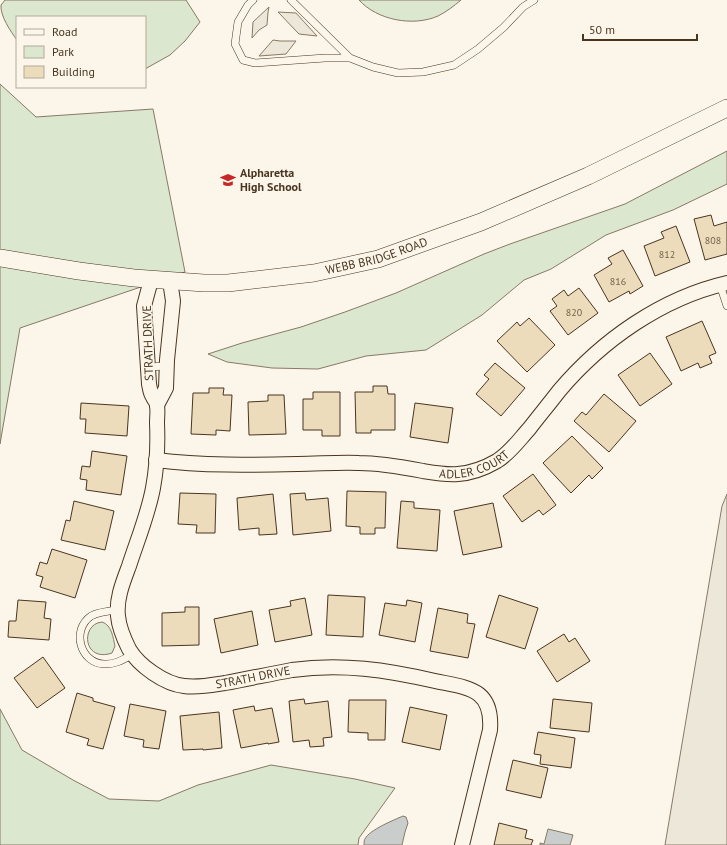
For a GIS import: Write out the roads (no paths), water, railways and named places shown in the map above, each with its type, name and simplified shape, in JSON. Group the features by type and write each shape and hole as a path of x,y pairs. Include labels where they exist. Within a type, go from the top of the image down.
{"street":[{"name":"WEBB BRIDGE ROAD","path":"0,258 80,271 151,280 204,283 251,281 314,273 378,259 481,222 588,176 727,108"},
{"name":"STRATH DRIVE","path":"151,280 144,306 149,384 150,391 157,405 158,441 152,488 144,522 118,604 120,627 132,654 141,664 155,674 167,681 186,687 212,685 309,668 362,668 397,672 460,686 478,694 489,708 490,730 462,845"},
{"name":"STRATH DRIVE","path":"157,405 166,388 166,366 173,301 170,281"},
{"name":"ADLER COURT","path":"156,460 206,465 259,465 337,462 360,463 449,474 465,473 481,469 500,459 511,449 565,384 580,368 614,338 630,326 675,301 723,284"}],"lane":[{"path":"253,0 248,5 238,22 235,44 243,60 255,63 325,58 350,58 373,67 398,73 423,72 454,65 478,49 504,27 523,7 534,0"},
{"path":"291,0 350,58"},
{"path":"723,284 727,306"},
{"path":"148,367 166,366"},
{"path":"118,610 93,615 86,620 80,634 82,649 91,660 103,664 116,662 132,654"}],"place":[{"name":"Alpharetta High School","path":"228,180"}]}
